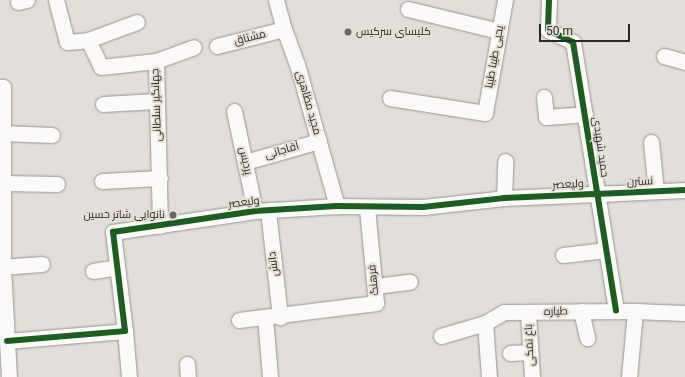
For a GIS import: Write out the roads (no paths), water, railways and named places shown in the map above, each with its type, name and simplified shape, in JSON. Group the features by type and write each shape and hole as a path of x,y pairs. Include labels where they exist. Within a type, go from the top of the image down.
{"street":[{"path":"56,0 67,42 88,40 137,22"},
{"name":"مجید مظاهری","path":"276,0 284,29 297,64 337,206"},
{"name":"یحیی طیبا طیبا","path":"390,98 485,113 505,0"},
{"name":"حمید شهیدی","path":"549,0 548,30 573,42 596,194 616,311"},
{"path":"408,10 499,31"},
{"name":"مشتاق","path":"217,46 284,29"},
{"name":"جهانگیر سلطانی","path":"88,40 101,67 156,61 160,226"},
{"path":"156,61 194,47"},
{"path":"664,56 685,62"},
{"path":"2,87 2,267 9,377"},
{"path":"544,97 546,117 585,114"},
{"path":"103,104 157,101"},
{"name":"پردیس","path":"234,111 245,162 261,211"},
{"path":"3,133 52,135"},
{"name":"آقاجانی","path":"245,162 319,141"},
{"name":"نسترن","path":"650,142 656,191"},
{"path":"504,198 505,161"},
{"path":"102,181 160,178"},
{"path":"3,183 57,184"},
{"name":"نسترن","path":"596,194 685,190"},
{"name":"ولیعصر","path":"129,377 113,232 261,211 337,206 367,208 423,207 504,198 596,194"},
{"name":"فرهنگ","path":"280,317 376,303 367,208"},
{"name":"دانش","path":"261,211 280,317"},
{"path":"563,255 606,250"},
{"path":"2,267 42,264"},
{"path":"93,271 117,267"},
{"path":"375,286 410,282"},
{"path":"581,311 587,338"},
{"path":"629,377 635,311"},
{"name":"طیاره","path":"441,336 484,323 504,312 635,311 685,313"},
{"name":"باغ نمکی","path":"528,313 532,377"},
{"path":"265,317 270,377"},
{"path":"239,320 280,317"},
{"path":"484,323 488,377"},
{"path":"7,341 125,331"},
{"path":"510,353 530,352"}],"place":[{"name":"کلیسای سرکیس","path":"348,32"},
{"name":"نانوایی شاتر حسین","path":"173,215"}]}
